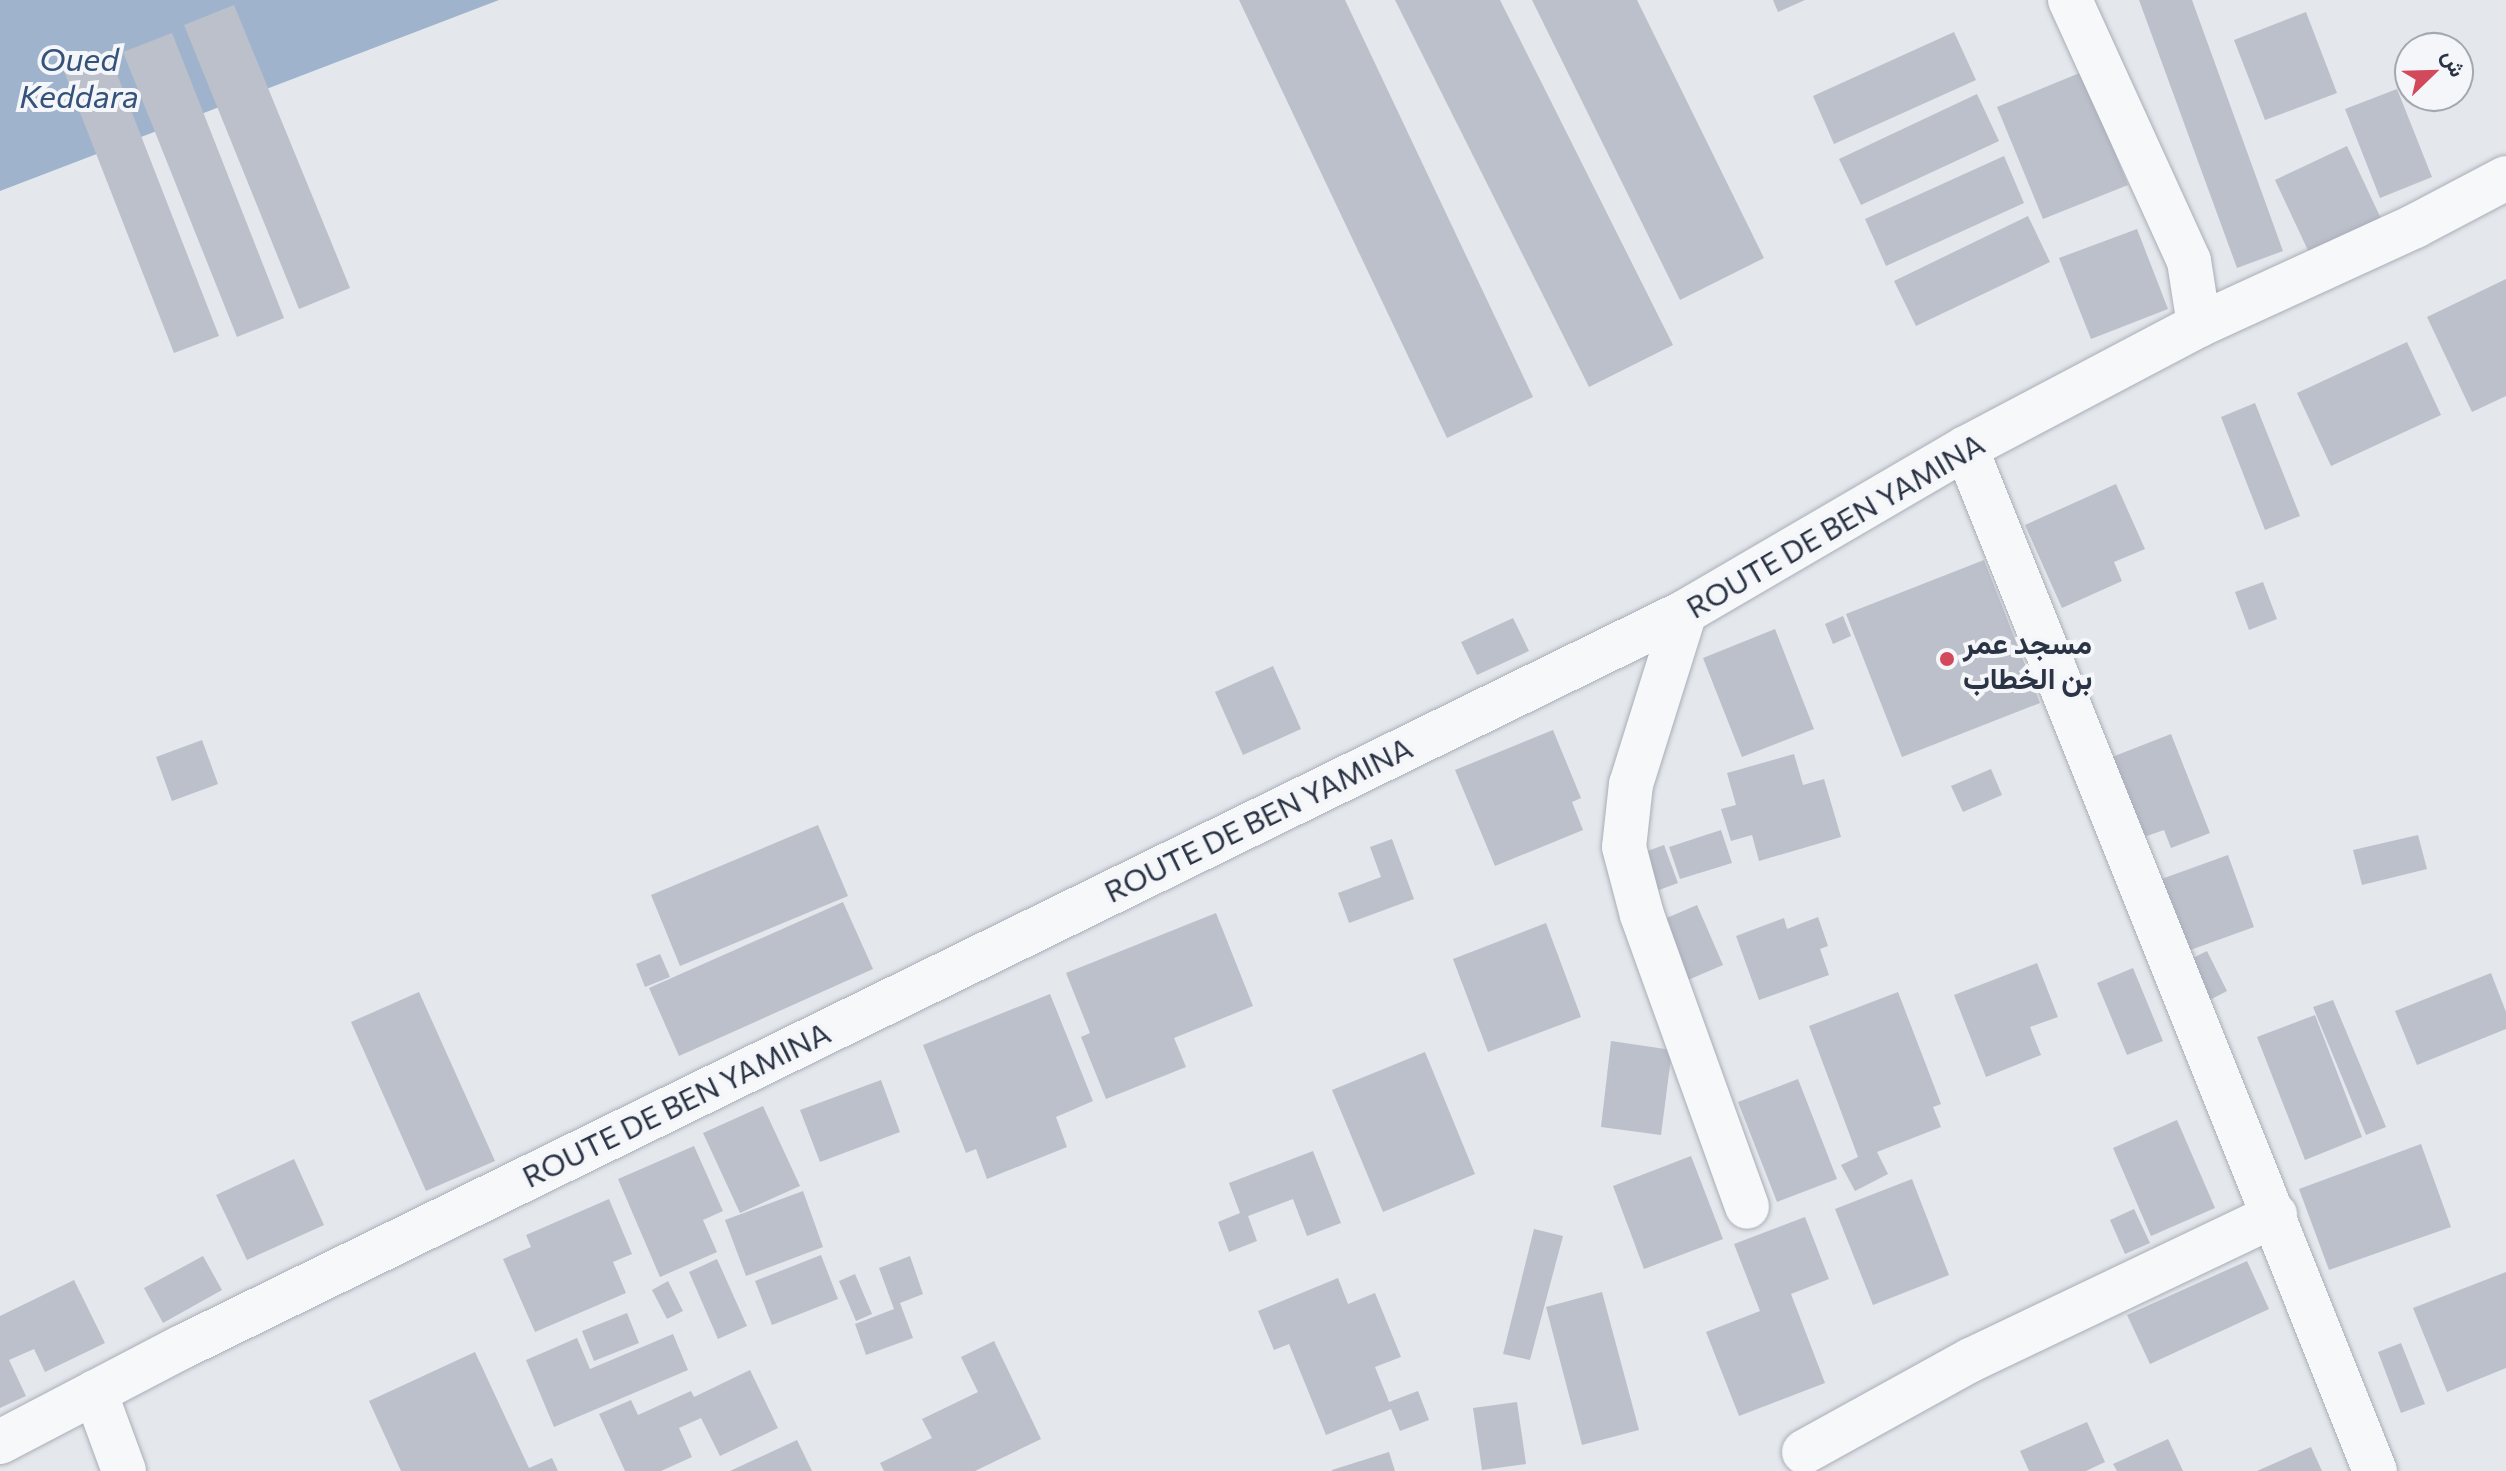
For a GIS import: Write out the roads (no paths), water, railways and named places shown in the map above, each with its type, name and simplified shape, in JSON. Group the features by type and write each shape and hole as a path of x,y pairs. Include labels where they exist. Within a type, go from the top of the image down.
{"street":[{"path":"2070,0 2189,261 2199,325"},
{"name":"ROUTE DE BEN YAMINA","path":"0,1442 95,1392 1685,612 1966,448 2199,325 2415,226 2506,178"},
{"path":"1966,448 2375,1471"},
{"path":"1685,612 1631,784 1624,847 1642,915 1747,1207"},
{"path":"1804,1452 1971,1360 2275,1215"},
{"path":"95,1392 124,1471"}],"water":[{"name":"Oued Keddara","path":"0,0 499,0 0,191"}],"place":[{"name":"مسجد عمر بن الخطاب","path":"1947,659"}]}
